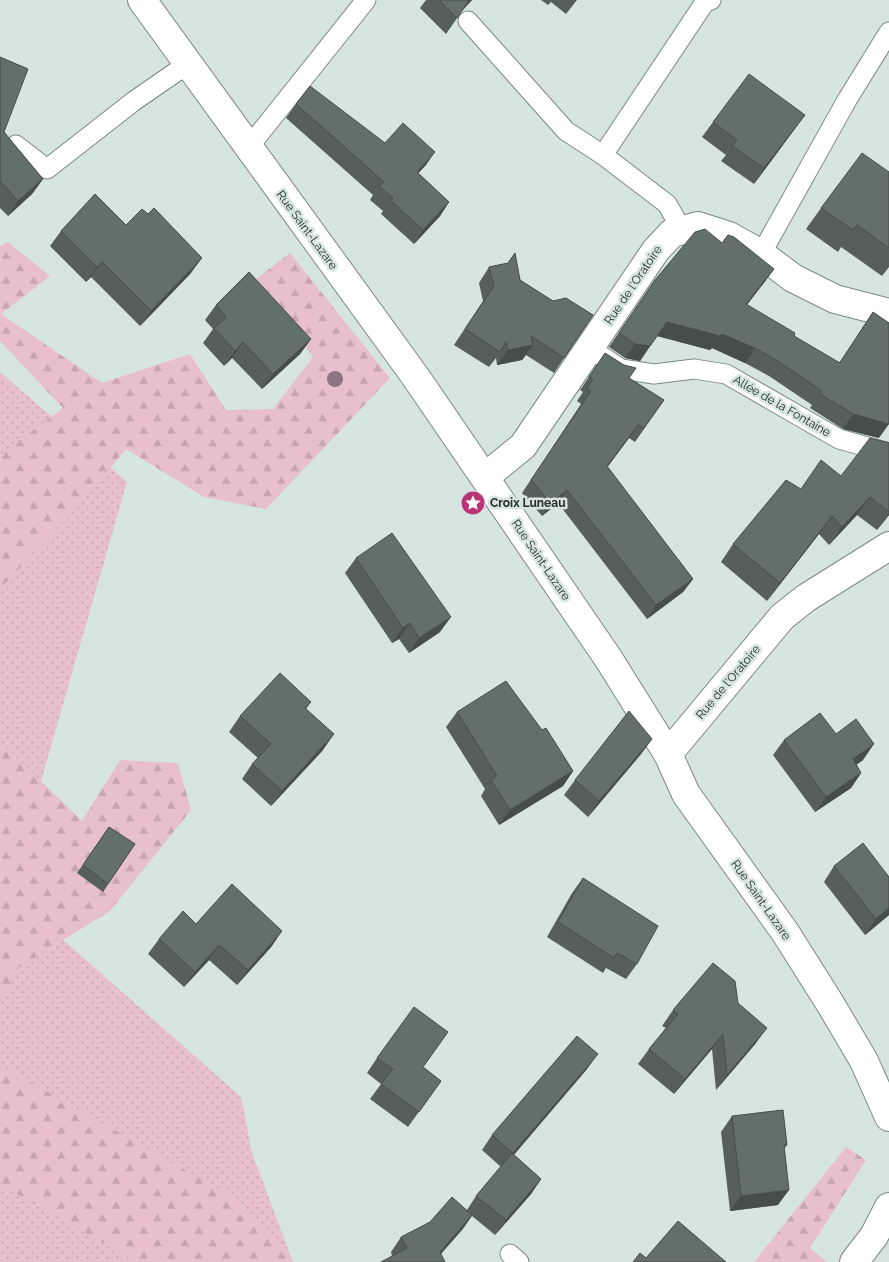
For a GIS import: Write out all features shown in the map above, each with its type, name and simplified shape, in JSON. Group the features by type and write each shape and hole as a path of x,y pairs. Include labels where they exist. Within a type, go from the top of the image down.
{"street":[{"name":"Rue Saint-Lazare","path":"142,0 415,376 608,658 668,754 686,794 785,932 831,1005 864,1060 889,1117"},
{"path":"682,230 698,226 729,236 761,254 793,278 835,299 889,313"},
{"name":"Rue de l'Oratoire","path":"485,477 523,446 656,250 672,233 682,230"},
{"name":"Rue de l'Oratoire","path":"668,754 782,617 806,598 889,546"},
{"path":"854,1262 874,1236 889,1207"}],"lane":[{"path":"248,148 366,0"},
{"path":"603,155 705,2 711,0"},
{"path":"468,21 566,131 603,155 667,204 682,230"},
{"path":"761,254 846,100 889,32"},
{"path":"16,146 47,169 189,63"},
{"name":"Allée de la Fontaine","path":"591,348 621,369 654,374 694,369 726,374 839,439 889,453"}],"green space":[{"path":"8,242 50,276 1,314 102,383 190,354 226,410 273,409 313,357 256,279 290,253 390,378 266,509 204,497 126,449 83,501 0,589 0,455 63,408 0,341 0,246"},
{"path":"0,372 127,482 9,892 241,1097 252,1153 293,1262 0,1262"},
{"path":"0,741 82,821 120,760 178,763 191,810 110,911 18,968 0,1002"},
{"path":"0,1065 222,1191 294,1262 126,1262 128,1256 0,1185"},
{"path":"846,1147 866,1160 810,1248 827,1262 754,1262"}],"building":[{"path":"439,0 469,0 457,18"},
{"path":"0,57 28,69 4,132 43,179 18,201 0,181"},
{"path":"749,74 805,115 764,168 732,146 737,140 713,122"},
{"path":"310,86 385,143 403,123 435,152 417,172 449,202 423,230 391,201 393,198 379,186 384,182 296,104"},
{"path":"862,153 889,172 889,248 857,225 853,230 821,208"},
{"path":"95,194 126,225 142,209 148,214 154,208 202,258 151,311 102,262 97,267 61,231"},
{"path":"705,229 722,243 728,235 734,237 774,269 746,304 795,333 794,336 840,363 873,312 889,323 889,424 853,414 820,394 822,391 779,362 755,348 722,334 720,336 667,322 650,346 635,344 619,333 655,280 695,232"},
{"path":"515,253 520,280 553,301 566,298 593,315 564,358 531,336 533,345 508,350 506,342 500,352 465,329 494,286 489,267 508,263"},
{"path":"249,272 311,339 273,374 243,342 235,351 214,328 226,317 216,305"},
{"path":"605,353 624,365 636,368 629,378 664,400 644,428 638,425 607,466 693,579 656,605 567,490 551,503 531,480 591,391 587,388 593,379 589,377"},
{"path":"870,438 889,443 889,512 870,497 842,527 832,516 780,583 733,544 786,480 801,489 821,460 841,476"},
{"path":"392,533 451,617 419,638 410,623 403,628 356,558"},
{"path":"280,673 311,702 305,708 334,734 282,791 252,764 271,744 240,716"},
{"path":"506,681 542,730 546,728 573,771 510,810 491,780 497,776 457,712"},
{"path":"629,711 652,739 599,801 575,780"},
{"path":"820,713 836,734 856,719 874,744 853,759 861,773 826,797 784,740"},
{"path":"109,827 135,844 108,884 83,865"},
{"path":"863,843 889,877 889,908 876,919 834,866"},
{"path":"583,878 658,926 637,964 617,953 614,958 558,922"},
{"path":"232,884 282,931 248,970 219,945 195,972 159,939 183,911 196,924"},
{"path":"713,963 735,981 738,1003 767,1028 727,1075 723,1034 685,1079 649,1049 678,1014 673,1010"},
{"path":"414,1007 448,1032 423,1067 441,1081 419,1112 381,1084 393,1069 377,1058"},
{"path":"577,1036 598,1054 513,1153 492,1135"},
{"path":"783,1110 787,1145 784,1145 789,1190 741,1196 732,1116"},
{"path":"512,1153 541,1179 506,1220 476,1196"},
{"path":"452,1197 472,1215 440,1252 445,1262 381,1262 407,1248 401,1237 430,1222"},
{"path":"678,1221 726,1262 633,1262 640,1253 646,1258"}],"place":[{"name":"Croix Luneau","path":"473,503"}]}
